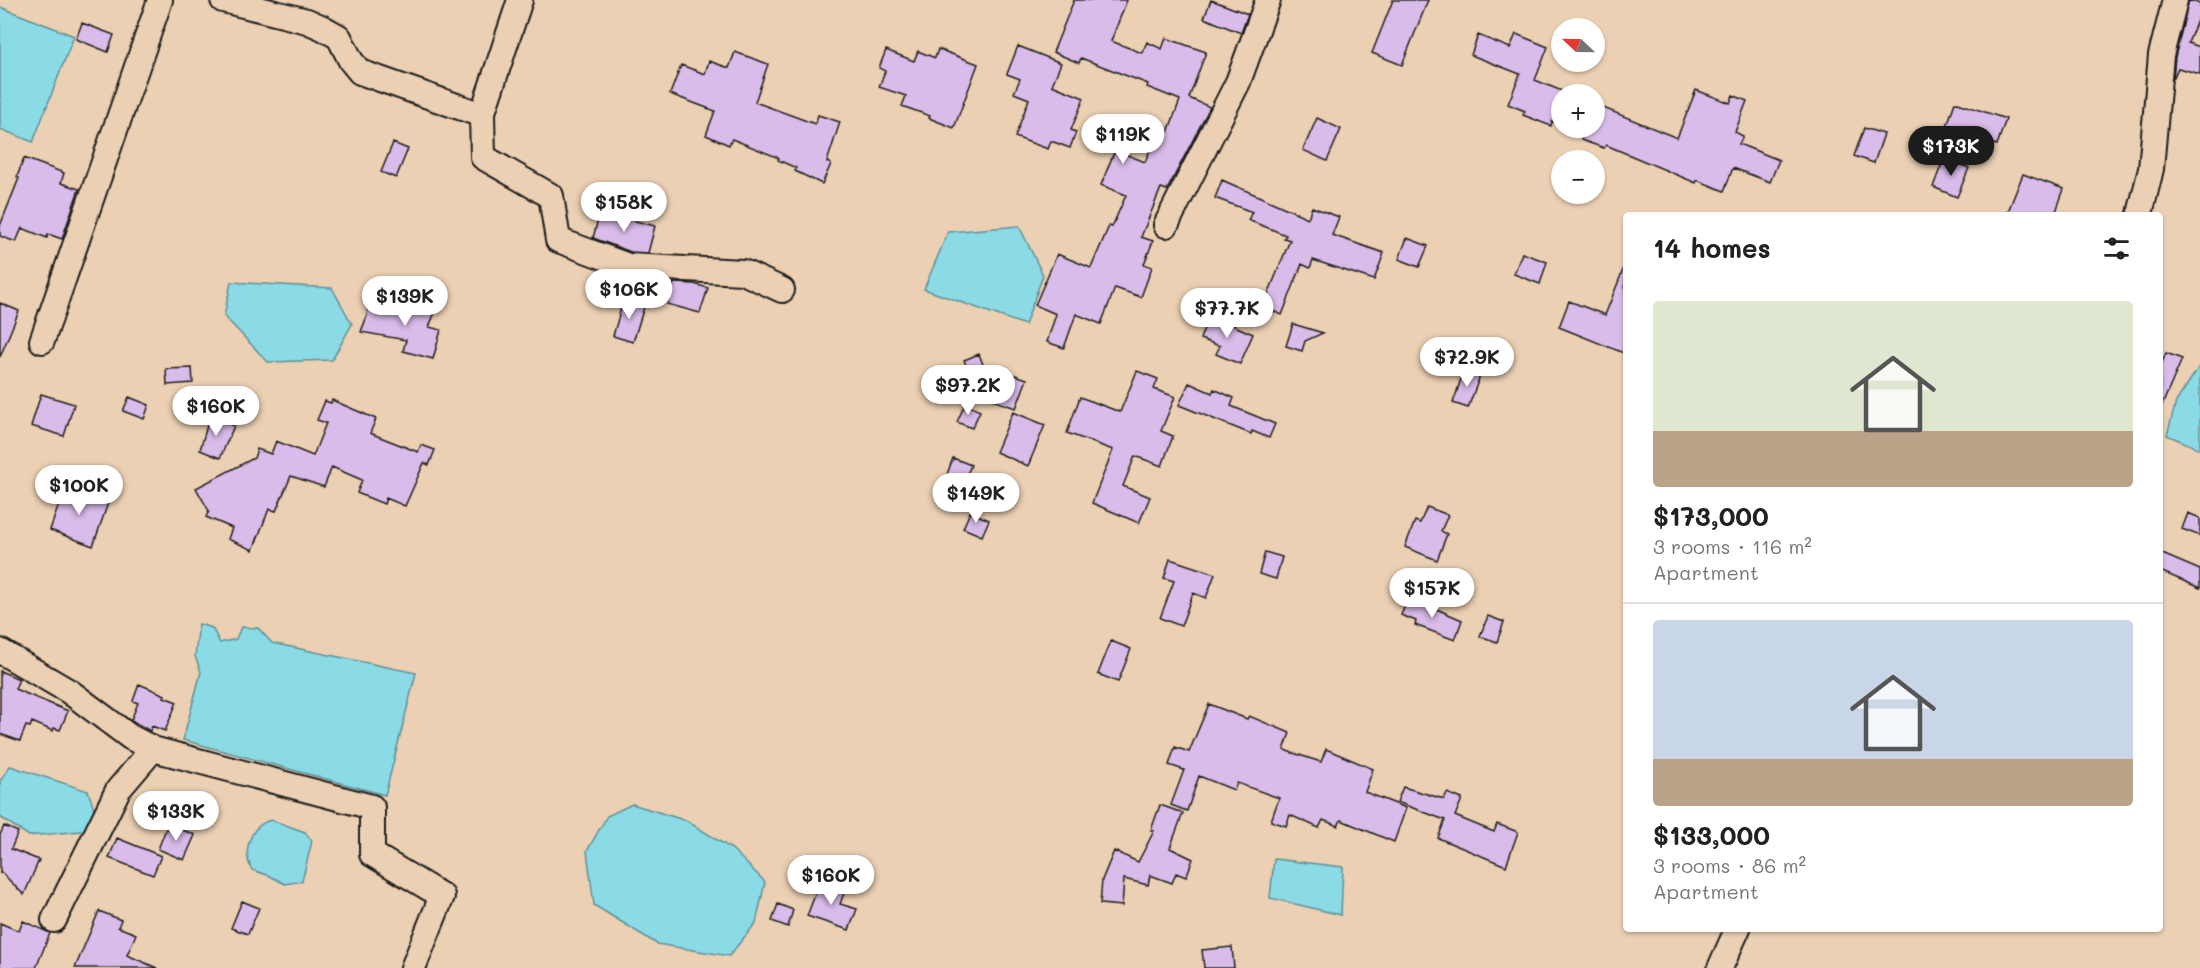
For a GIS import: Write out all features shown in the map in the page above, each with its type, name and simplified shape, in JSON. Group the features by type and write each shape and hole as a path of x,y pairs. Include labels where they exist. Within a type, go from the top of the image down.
{"street":[{"path":"42,341 160,0"},
{"path":"223,0 307,21 323,28 339,37 351,61 360,72 482,115"},
{"path":"520,0 482,115 483,157 551,196 558,240 628,266 743,272 782,290"},
{"path":"1166,225 1238,82 1268,0"},
{"path":"2140,212 2151,169 2161,55 2175,0"},
{"path":"0,651 70,692 130,737 153,749 372,807 372,854 442,896 413,968"},
{"path":"54,920 118,789 153,749"},
{"path":"1721,968 1736,932"}],"water":[{"path":"0,7 74,36 33,142 0,129"},
{"path":"1019,226 1043,275 1025,325 924,289 948,232"},
{"path":"231,282 332,288 352,324 332,360 268,362 224,316"},
{"path":"2200,365 2200,449 2167,435 2176,402"},
{"path":"199,624 212,628 220,643 236,639 241,627 258,628 272,643 416,673 385,795 183,740 201,672 195,656"},
{"path":"10,766 88,791 101,829 29,836 0,817 0,781"},
{"path":"632,804 687,821 732,849 765,882 756,923 729,956 657,944 594,905 587,851 607,816"},
{"path":"271,820 305,832 312,841 302,881 285,884 252,870 248,855 250,840 257,828"},
{"path":"1274,859 1343,867 1341,915 1270,898"}],"building":[{"path":"1074,0 1127,0 1111,41 1142,53 1147,42 1162,49 1166,38 1206,52 1189,98 1210,107 1167,190 1161,188 1141,237 1153,241 1144,264 1152,267 1141,297 1115,288 1101,324 1076,314 1064,348 1047,342 1056,314 1035,305 1057,254 1091,268 1109,226 1112,227 1126,195 1101,185 1115,150 1145,162 1159,129 1168,132 1180,100 1147,87 1148,84 1081,58 1079,63 1053,52"},
{"path":"1211,0 1248,14 1241,33 1204,18"},
{"path":"1393,0 1428,0 1402,65 1372,53"},
{"path":"2189,0 2200,4 2200,13 2188,43 2200,47 2200,74 2178,68 2173,79 2175,57"},
{"path":"82,23 114,35 108,52 76,39"},
{"path":"1516,34 1548,47 1535,80 1551,87 1551,126 1523,115 1525,111 1508,104 1520,74 1471,55 1478,35 1510,48"},
{"path":"1018,46 1061,63 1052,85 1084,98 1071,130 1076,132 1070,148 1051,141 1048,149 1015,137 1029,99 1014,93 1020,79 1007,74"},
{"path":"938,49 978,64 954,128 902,106 906,96 879,87 885,71 879,68 886,50 914,61 918,51 935,58"},
{"path":"735,52 768,64 755,102 815,124 818,115 840,122 827,162 831,164 822,184 795,171 796,168 778,160 779,158 732,139 729,145 706,135 715,111 670,94 681,65 705,74 709,61 729,68"},
{"path":"1696,90 1730,103 1733,95 1747,101 1735,132 1743,136 1739,144 1779,160 1770,182 1733,168 1724,191 1697,180 1696,183 1606,145 1604,148 1581,140 1582,138 1605,138 1605,109 1677,138"},
{"path":"1955,102 2006,119 1997,145 1946,129"},
{"path":"1317,118 1341,129 1327,161 1303,150"},
{"path":"1864,128 1884,134 1874,163 1854,156"},
{"path":"393,143 408,149 396,178 381,172"},
{"path":"24,158 64,173 61,183 79,189 62,239 48,234 47,238 22,228 16,242 0,236 0,226 19,178 17,177"},
{"path":"1944,158 1969,168 1957,197 1933,187"},
{"path":"2023,174 2064,189 2056,212 2008,212"},
{"path":"1222,180 1308,218 1312,207 1339,217 1332,235 1384,253 1374,280 1313,260 1310,268 1302,264 1282,315 1263,307 1290,240 1284,238 1286,235 1248,220 1252,212 1215,198"},
{"path":"600,212 655,226 648,253 631,252 593,238"},
{"path":"1407,238 1428,246 1419,267 1399,259"},
{"path":"1522,253 1547,262 1540,284 1514,274"},
{"path":"1623,270 1623,353 1559,327 1569,301 1605,315"},
{"path":"674,283 694,284 708,288 700,313 667,304"},
{"path":"624,298 645,304 633,342 613,336"},
{"path":"0,303 19,311 0,357"},
{"path":"421,303 436,310 429,327 441,330 433,359 403,351 406,340 361,332 368,306 420,306"},
{"path":"1209,315 1253,334 1240,364 1216,354 1220,346 1200,339"},
{"path":"1293,324 1323,333 1305,341 1302,351 1286,346"},
{"path":"2166,353 2182,359 2163,403 2163,360"},
{"path":"979,354 997,401 977,393 964,360"},
{"path":"1465,367 1481,373 1468,408 1453,403"},
{"path":"192,368 193,383 167,385 166,369"},
{"path":"1137,371 1158,379 1154,389 1175,397 1161,431 1173,436 1162,466 1135,456 1123,486 1150,497 1139,523 1092,503 1113,450 1067,433 1080,397 1120,412"},
{"path":"1009,373 1027,379 1016,408 998,402"},
{"path":"1189,383 1212,393 1214,389 1234,398 1231,406 1275,424 1269,438 1252,431 1251,434 1179,405"},
{"path":"41,394 74,404 64,436 31,426"},
{"path":"129,397 149,405 144,419 123,411"},
{"path":"332,400 376,419 370,433 418,452 421,445 435,450 429,465 424,463 405,506 386,498 384,504 357,493 362,480 332,467 324,487 291,476 276,511 269,509 253,550 228,539 232,528 206,517 209,511 196,488 254,458 257,449 271,454 276,441 313,456 326,423 317,420 325,401 331,403"},
{"path":"965,404 980,411 972,428 957,422"},
{"path":"1013,412 1045,425 1028,466 996,452"},
{"path":"210,415 234,426 220,458 200,450"},
{"path":"953,458 971,465 959,494 942,488"},
{"path":"65,487 108,503 93,546 50,530"},
{"path":"1427,507 1448,515 1441,531 1447,534 1437,560 1405,547 1415,521 1420,523"},
{"path":"970,512 989,520 982,536 963,528"},
{"path":"2188,513 2200,518 2200,536 2182,529"},
{"path":"1265,552 1282,557 1276,579 1259,574"},
{"path":"2163,554 2200,570 2200,588 2163,572"},
{"path":"1170,559 1215,574 1206,598 1193,593 1181,626 1160,618 1174,581 1164,578"},
{"path":"1409,597 1462,620 1455,640 1415,625 1416,621 1401,615"},
{"path":"1488,616 1504,622 1497,642 1480,636"},
{"path":"1111,641 1131,649 1118,682 1098,674"},
{"path":"0,671 19,679 15,689 68,711 60,730 54,728 53,731 32,722 30,727 26,726 20,741 0,734"},
{"path":"139,684 177,702 165,731 152,726 150,731 131,720 138,703 133,701"},
{"path":"1209,704 1247,719 1249,716 1290,733 1284,750 1321,762 1326,749 1373,769 1365,792 1406,808 1394,842 1341,820 1338,826 1323,820 1319,828 1290,815 1286,826 1271,821 1279,798 1237,783 1234,790 1199,776 1187,811 1171,805 1184,770 1169,765 1175,747 1189,752"},
{"path":"1403,787 1444,799 1447,793 1462,799 1455,816 1494,832 1497,824 1518,832 1506,866 1438,838 1445,820 1397,802"},
{"path":"1160,805 1183,813 1170,848 1193,859 1186,877 1176,873 1172,883 1150,875 1148,885 1124,879 1122,906 1100,904 1102,880 1114,851 1138,862 1154,831 1151,830"},
{"path":"168,824 195,835 184,860 158,849"},
{"path":"4,826 18,832 11,849 39,860 24,895 1,872 0,874 0,835"},
{"path":"117,838 161,856 153,875 109,858"},
{"path":"821,879 846,888 840,904 857,909 849,930 807,916"},
{"path":"242,901 259,908 248,934 231,928"},
{"path":"778,904 793,910 788,927 772,921"},
{"path":"99,911 121,920 118,927 136,934 127,955 157,968 75,968"},
{"path":"23,921 50,933 36,968 0,968 0,923 19,931"},
{"path":"1232,947 1234,968 1204,968 1202,950"}]}
